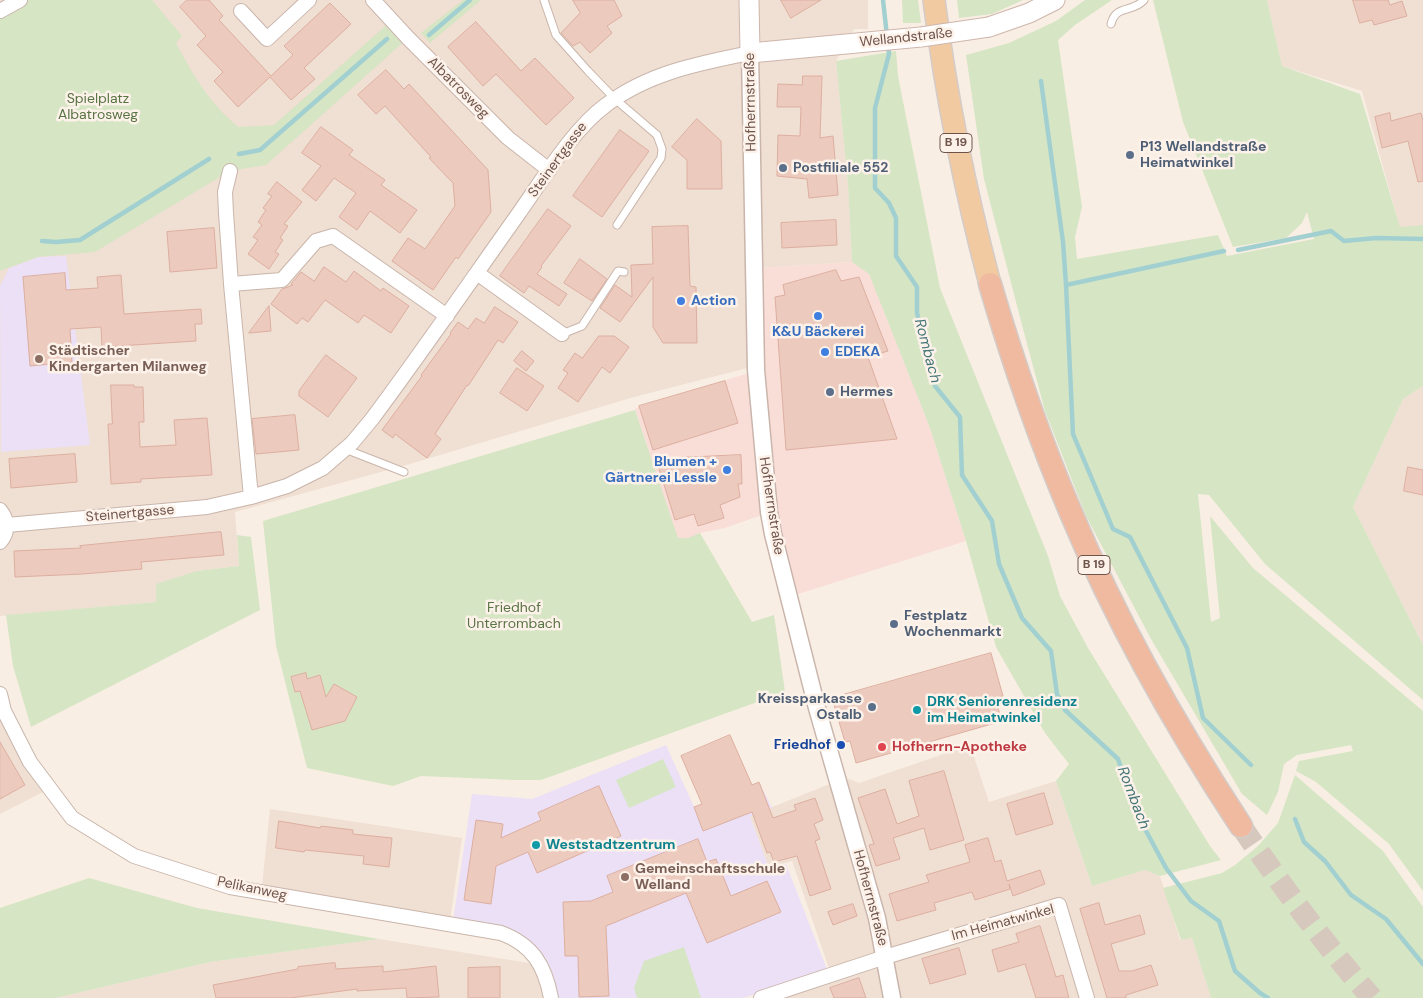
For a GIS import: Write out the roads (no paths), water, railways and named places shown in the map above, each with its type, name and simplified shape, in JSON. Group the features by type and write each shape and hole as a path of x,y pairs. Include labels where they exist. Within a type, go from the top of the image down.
{"highway":[{"name":"B 19","path":"990,284 1042,441 1096,570 1162,698 1241,826"}],"main road":[{"name":"Hofherrnstraße","path":"750,0 750,53"},
{"name":"B 19","path":"934,0 949,104 961,165 990,284"},
{"name":"Wellandstraße","path":"750,53 876,42 988,27 1029,13 1056,0"}],"street":[{"path":"0,11 20,0"},
{"path":"241,11 267,39 309,0"},
{"name":"Albatrosweg","path":"373,0 408,38 508,138 549,170"},
{"name":"Steinertgasse","path":"7,524 207,507 287,486 323,468 345,449 372,420 549,170 587,120 627,91 659,76 695,64 750,53"},
{"name":"Hofherrnstraße","path":"750,53 755,352 769,512 817,708 877,918 892,998"},
{"path":"230,172 225,192 230,284 251,497"},
{"path":"230,284 282,280 316,241 333,236 447,316"},
{"path":"477,273 562,334"},
{"path":"0,510 7,524 6,532 0,542"},
{"name":"Pelikanweg","path":"0,694 2,712 30,762 72,818 134,856 230,887 502,933 514,938 531,951 547,978 551,998"},
{"name":"Im Heimatwinkel","path":"885,957 1059,906 1087,998"},
{"path":"761,998 885,957"}],"lane":[{"path":"544,0 556,35 615,99 657,135 662,149 661,158 617,225"},
{"path":"1111,24 1113,16 1119,11 1140,4 1144,0"},
{"path":"562,334 582,326 618,271 624,272"},
{"path":"345,449 404,472"}],"waterway":[{"path":"429,35 470,0"},
{"name":"Rombach","path":"883,0 887,36"},
{"path":"239,154 260,150 387,39"},
{"name":"Rombach","path":"888,44 889,54 875,108 875,188 889,203 896,218 896,256 917,287 917,313 935,386 960,417 962,475 992,521 999,564 1022,618 1051,651 1057,694 1065,710 1118,759 1139,818 1166,868 1191,901 1219,921 1235,971 1268,998"},
{"path":"1041,81 1063,242 1073,434 1113,529 1130,537 1187,648 1203,718 1251,765"},
{"path":"42,241 80,240 209,159"},
{"path":"1238,250 1331,231 1344,241 1376,238 1423,239"},
{"path":"1066,285 1224,251"},
{"path":"1295,819 1304,842 1325,861 1351,895 1386,919 1423,964"}],"tunnel":[{"path":"1241,826 1304,914 1372,998"}],"place":[{"name":"P13 Wellandstraße Heimatwinkel","path":"1130,155"},
{"name":"Postfiliale 552","path":"783,168"},
{"name":"Action","path":"681,301"},
{"name":"K&U Bäckerei","path":"818,316"},
{"name":"EDEKA","path":"825,352"},
{"name":"Städtischer Kindergarten Milanweg","path":"39,359"},
{"name":"Hermes","path":"830,392"},
{"name":"Blumen + Gärtnerei Lessle","path":"727,470"},
{"name":"Festplatz Wochenmarkt","path":"894,624"},
{"name":"Kreissparkasse Ostalb","path":"872,707"},
{"name":"DRK Seniorenresidenz im Heimatwinkel","path":"917,710"},
{"name":"Friedhof","path":"841,745"},
{"name":"Hofherrn-Apotheke","path":"882,747"},
{"name":"Weststadtzentrum","path":"536,845"},
{"name":"Gemeinschaftsschule Welland","path":"625,877"}],"park label":[{"name":"Spielplatz Albatrosweg","path":"98,108"},
{"name":"Friedhof Unterrombach","path":"514,616"}]}
